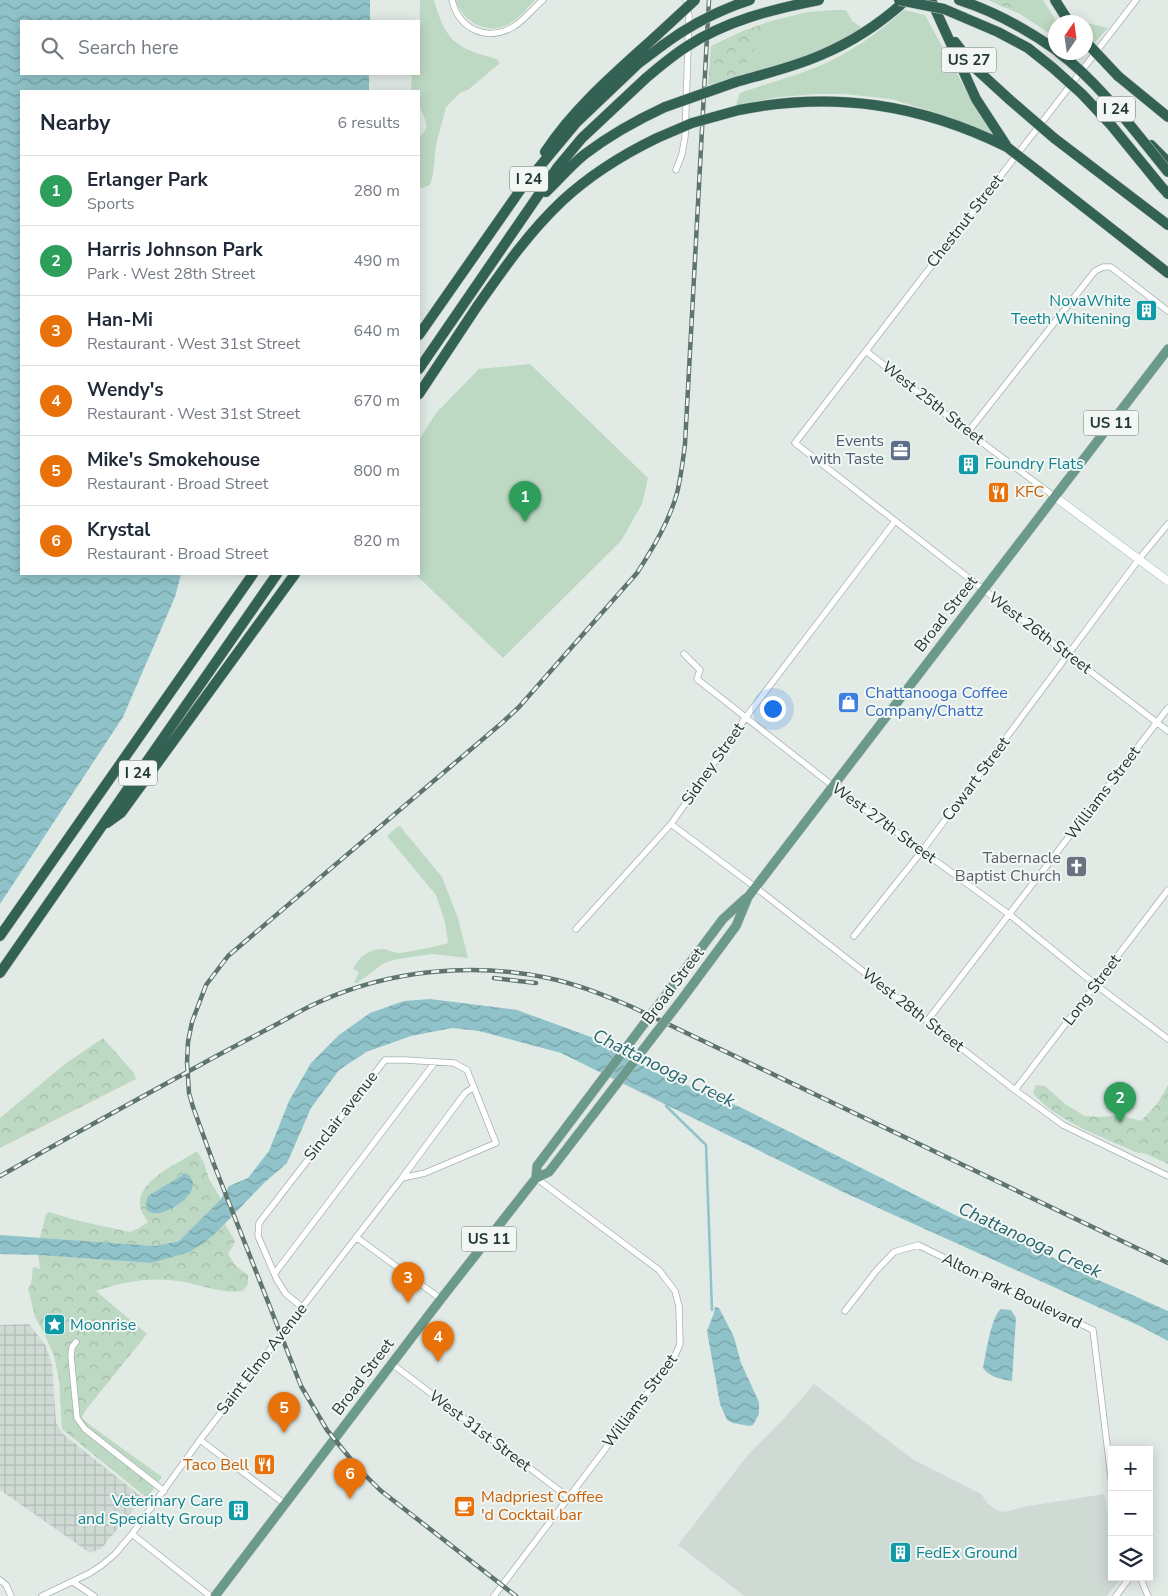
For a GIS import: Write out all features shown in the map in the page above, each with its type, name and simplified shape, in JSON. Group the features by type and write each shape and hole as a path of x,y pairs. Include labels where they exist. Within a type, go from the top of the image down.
{"highway":[{"path":"521,188 558,133 609,78 695,0"},
{"name":"I 24","path":"420,334 521,188 576,123 639,63 682,31 711,15 750,0"},
{"name":"I 24","path":"420,367 557,168 582,138 646,78 687,46 723,28 758,15 819,0"},
{"name":"I 24","path":"899,0 944,9 998,32 1028,48 1082,94 1111,125 1168,194"},
{"path":"528,211 584,155 641,118 665,107 736,82 821,56 873,27 906,0"},
{"name":"US 27","path":"931,0 937,14 960,49 976,68 1054,138 1168,225"},
{"name":"I 24","path":"959,0 1005,19 1048,45"},
{"path":"1055,0 1064,15"},
{"path":"937,14 976,99 1008,147"},
{"path":"1093,49 1118,76 1168,117"},
{"name":"I 24","path":"1068,60 1128,123 1168,172"},
{"path":"420,393 499,275 525,241 551,212 573,192 598,172 626,154 657,138 692,123 739,110 777,103 816,101 875,104 914,112 971,130 1008,147 1168,273"},
{"path":"1128,123 1168,162"},
{"name":"I 24","path":"0,936 251,575"},
{"name":"I 24","path":"0,973 276,575"},
{"path":"100,828 121,813 294,575"}],"main road":[{"name":"Broad Street","path":"215,1596 441,1299 536,1178 549,1172 682,999 736,926 748,897 755,887 1168,349"},
{"name":"Broad Street","path":"536,1178 537,1166 723,919 748,897"}],"street":[{"path":"452,0 458,16 471,29 492,34 514,26 543,0"},
{"path":"676,170 682,154 685,137 689,16 686,0"},
{"name":"Chestnut Street","path":"795,443 1136,0"},
{"path":"968,432 1095,271 1103,267 1111,267 1168,311"},
{"name":"West 25th Street","path":"866,351 968,432 1168,581"},
{"name":"West 26th Street","path":"795,443 1168,730"},
{"name":"Sidney Street","path":"576,929 671,824 746,718 895,520"},
{"name":"Cowart Street","path":"854,936 922,851 1139,559 1168,524"},
{"name":"West 27th Street","path":"684,654 700,670 697,679 746,718 833,786 1010,915 1096,985 1168,1039"},
{"name":"Williams Street","path":"927,1021 1168,708"},
{"name":"West 28th Street","path":"671,824 1063,1125 1168,1176"},
{"name":"Long Street","path":"1015,1090 1168,890"},
{"name":"Sinclair avenue","path":"302,1307 286,1294 275,1273 258,1236 259,1223 385,1060 454,1063 467,1070 496,1143 425,1174 402,1178"},
{"path":"275,1273 435,1062"},
{"name":"Saint Elmo Avenue","path":"42,1596 74,1582 102,1565 115,1554 132,1534 200,1440 402,1178 465,1093 474,1087"},
{"name":"Williams Street","path":"494,1596 674,1358 680,1344 679,1306 675,1291 659,1270 536,1178"},
{"path":"356,1237 441,1299"},
{"name":"Alton Park Boulevard","path":"845,1311 894,1252 918,1245 1093,1330 1108,1452"},
{"path":"76,1342 72,1348 71,1356 77,1418 85,1429 164,1491"},
{"name":"West 31st Street","path":"392,1364 568,1497"},
{"path":"200,1440 285,1504"},
{"path":"132,1534 210,1596"},
{"path":"0,1580 6,1585 11,1596"},
{"path":"1116,1596 1127,1581"},
{"path":"1142,1581 1148,1596"},
{"path":"74,1582 94,1596"}],"shaded area":[{"path":"29,1324 46,1346 52,1365 56,1423 63,1434 143,1498 101,1549 90,1553 0,1490 0,1325"},
{"path":"814,1384 914,1460 981,1494 988,1504 999,1511 1006,1512 1022,1507 1104,1494 1108,1514 1108,1581 1118,1581 1107,1596 744,1596 678,1545 747,1456"}],"green space":[{"path":"420,0 434,0 445,29 455,42 472,51 494,58 500,63 468,90 461,92 446,107 436,145 430,185 423,188 420,187 420,136 426,129 426,121 420,106 420,90 411,90 412,75 420,75"},
{"path":"456,0 535,0 513,22 493,28 477,25 470,20 459,8"},
{"path":"988,0 1029,0 1020,14"},
{"path":"1029,0 1043,0 1053,15 1048,15 1048,32 1020,14"},
{"path":"846,10 852,21 864,29 798,61 739,76 771,21 808,12"},
{"path":"904,10 925,15 975,107 996,136 995,138 950,117 891,99 844,94 816,94 780,97 736,105 740,93 808,71 840,56 873,35"},
{"path":"771,21 739,76 708,85 711,46 743,31"},
{"path":"1093,25 1108,28 1093,44"},
{"path":"530,364 648,478 642,504 621,541 503,658 416,575 420,575 420,438 436,413 479,369"},
{"path":"398,826 402,828 442,877 458,918 468,958 432,954 398,959 384,963 357,983 354,983 359,972 353,969 361,957 369,952 384,949 399,953 448,943 445,922 436,895 387,836"},
{"path":"103,1038 134,1073 136,1079 0,1148 0,1118 65,1064"},
{"path":"1036,1085 1045,1086 1065,1104 1085,1116 1120,1115 1141,1121 1157,1104 1168,1085 1168,1164 1144,1153 1138,1153 1067,1120 1042,1103 1033,1093"},
{"path":"197,1151 204,1163 209,1179 221,1199 179,1241 155,1246 40,1238 46,1214 49,1212 79,1221 130,1232 137,1229 148,1222 140,1205 141,1196 145,1188 161,1173","holes":["191,1177 192,1184 189,1194 185,1199 165,1212"]},
{"path":"225,1224 235,1241 228,1254 235,1265 248,1275 248,1284 243,1291 221,1291 185,1282 162,1279 129,1282 96,1291 147,1334 85,1411 82,1418 162,1477 147,1498 62,1429 59,1379 54,1356 35,1317 28,1288 31,1285 33,1267 40,1269 38,1255 151,1263 214,1235"}],"water":[{"path":"0,0 370,0 370,20 20,20 20,75 369,75 369,90 20,90 20,575 181,575 175,597 123,717 0,904"},
{"path":"430,999 517,1010 613,1045 652,1071 740,1107 959,1217 1033,1246 1067,1266 1168,1311 1168,1341 1142,1327 843,1192 561,1053 479,1031 452,1028 411,1036 366,1052 339,1070 311,1108 287,1163 264,1183 214,1235 190,1252 151,1263 0,1254 0,1235 155,1246 179,1241 221,1199 229,1186 248,1178 269,1151 289,1101 311,1063 339,1035 370,1013 404,1001"},
{"path":"186,1173 193,1181 191,1191 184,1200 173,1208 152,1213 147,1208 148,1196"},
{"path":"715,1307 719,1308 734,1337 741,1363 759,1402 759,1414 753,1425 733,1423 727,1420 720,1404 707,1331"},
{"path":"1001,1309 1011,1310 1016,1318 1012,1381 992,1376 983,1368 994,1319"}],"waterway":[{"path":"667,1103 666,1106 706,1145 712,1310"}],"railway":[{"path":"516,1596 380,1490 358,1468 327,1430 301,1386 193,1107 189,1093 188,1042 192,1022 206,985 228,956 519,707 637,573 655,544 674,504 681,475 685,444 709,0"},
{"path":"0,1176 304,1009 346,991 374,982 432,972 461,970 519,973 559,980 630,1006 1168,1263"},
{"path":"494,978 536,983"}],"place":[{"name":"NovaWhite Teeth Whitening","path":"1147,310"},
{"name":"Events with Taste","path":"900,450"},
{"name":"Foundry Flats","path":"969,464"},
{"name":"KFC","path":"999,492"},
{"name":"Erlanger Park","path":"525,522"},
{"name":"Chattanooga Coffee Company/Chattz","path":"849,702"},
{"name":"Tabernacle Baptist Church","path":"1077,867"},
{"name":"Harris Johnson Park","path":"1120,1123"},
{"name":"Han-Mi","path":"408,1303"},
{"name":"Moonrise","path":"54,1325"},
{"name":"Wendy's","path":"438,1362"},
{"name":"Mike's Smokehouse","path":"284,1433"},
{"name":"Taco Bell","path":"265,1465"},
{"name":"Krystal","path":"350,1499"},
{"name":"Madpriest Coffee 'd Cocktail bar","path":"465,1506"},
{"name":"Veterinary Care and Specialty Group","path":"239,1510"},
{"name":"FedEx Ground","path":"900,1553"}],"water label":[{"name":"Chattanooga Creek","path":"664,1068"},
{"name":"Chattanooga Creek","path":"1030,1240"}]}
